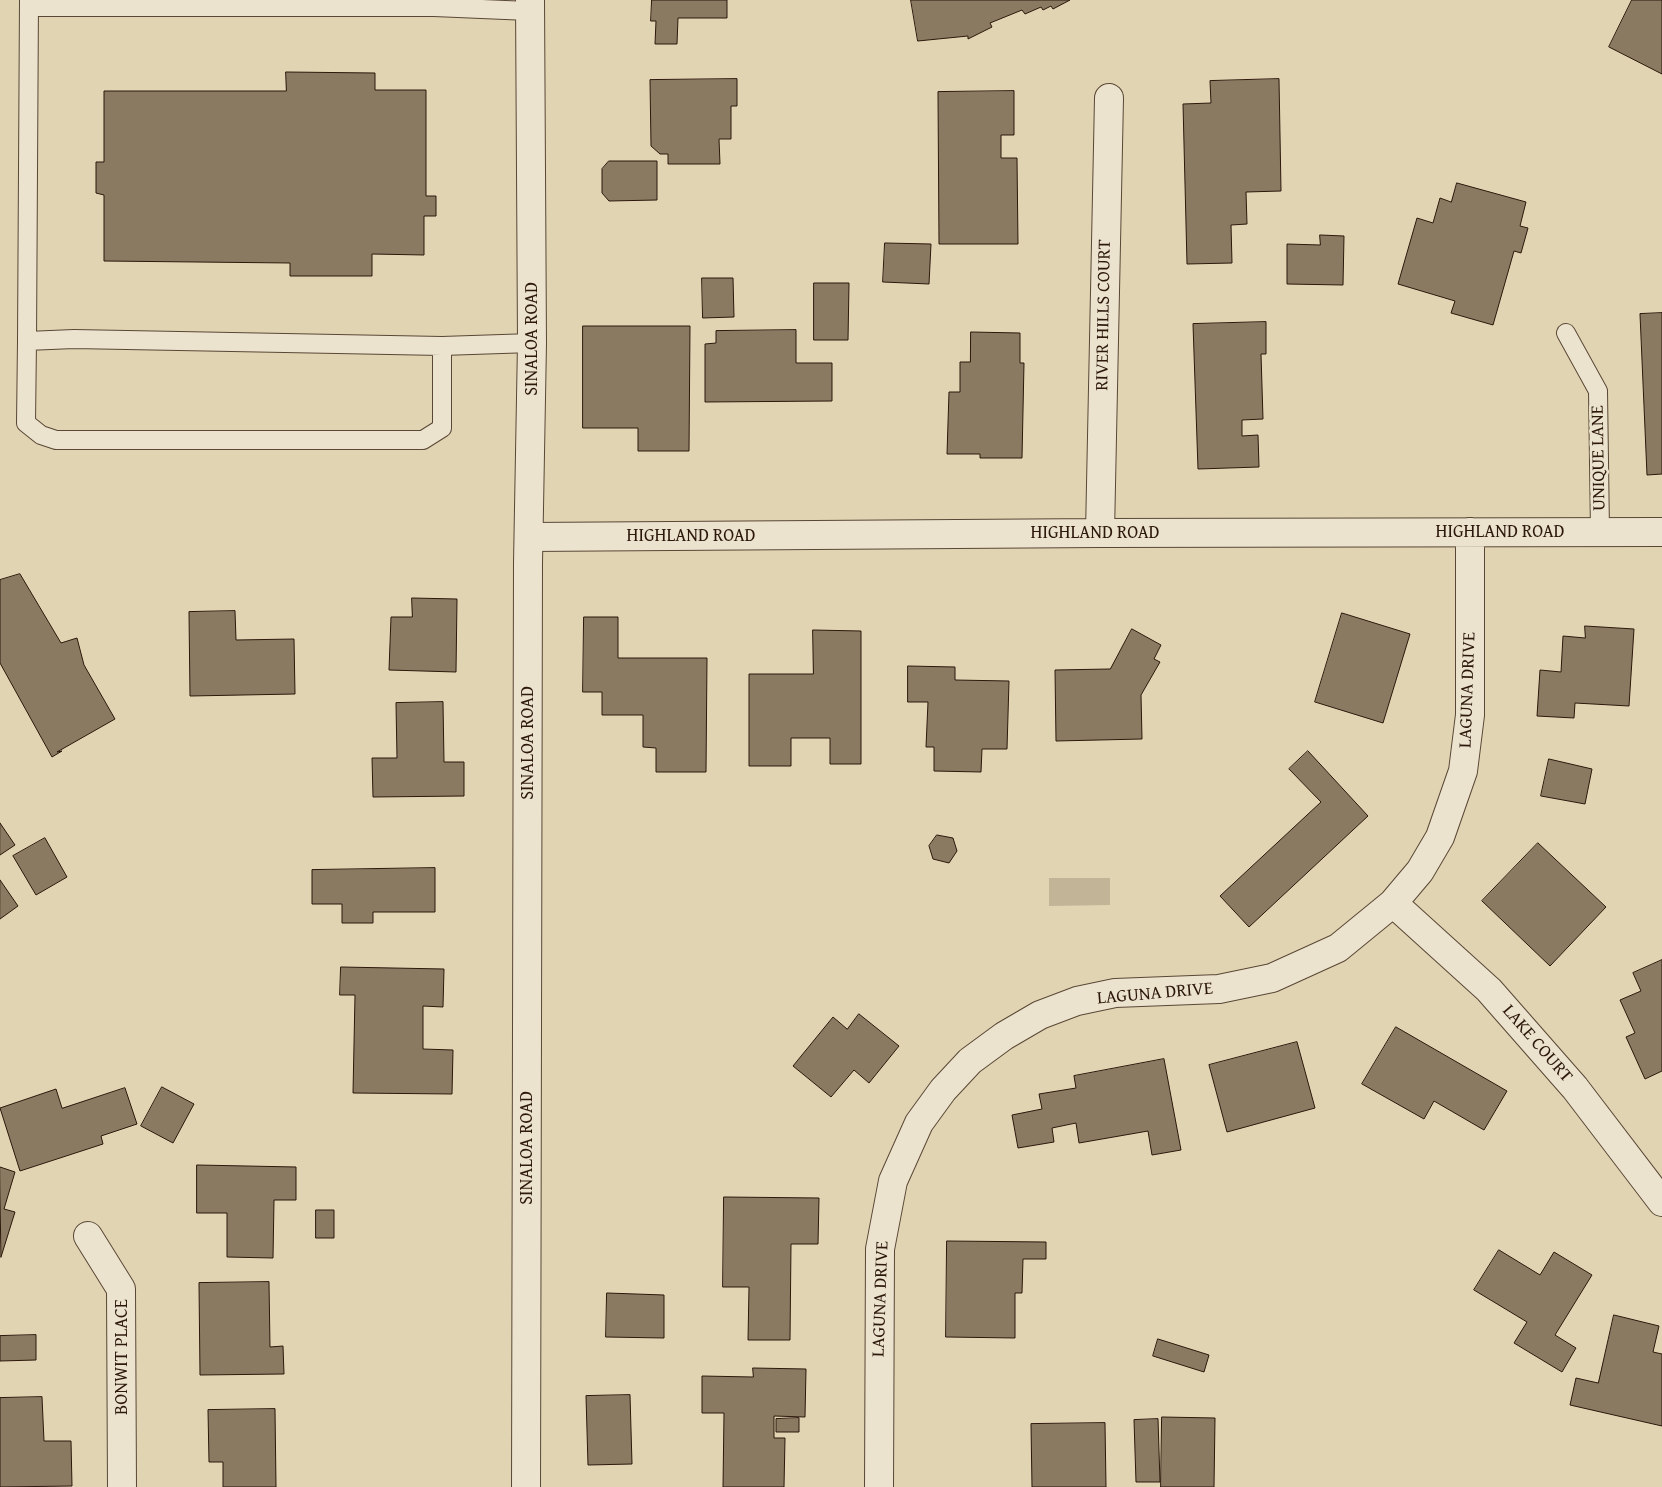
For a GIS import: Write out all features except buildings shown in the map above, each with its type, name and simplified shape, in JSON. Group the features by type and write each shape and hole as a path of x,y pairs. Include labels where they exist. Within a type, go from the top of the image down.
{"street":[{"name":"SINALOA ROAD","path":"526,1487 529,537 532,343 530,5"},
{"name":"RIVER HILLS COURT","path":"1100,533 1109,98"},
{"name":"LAGUNA DRIVE","path":"879,1487 880,1249 893,1181 919,1123 943,1090 970,1061 1004,1036 1040,1016 1077,1001 1115,993 1220,989 1272,978 1338,948 1394,903 1420,870 1440,837 1464,771 1470,714 1470,532"},
{"name":"HIGHLAND ROAD","path":"529,537 1662,532"},
{"name":"LAKE COURT","path":"1394,903 1489,990 1574,1088 1662,1202"},
{"name":"BONWIT PLACE","path":"88,1236 121,1289 122,1487"}],"lane":[{"path":"442,346 442,428 423,440 56,440 41,435 26,423 29,4 530,5"},
{"name":"UNIQUE LANE","path":"1566,333 1598,392 1600,532"},
{"path":"27,341 74,339 442,346 532,343"}],"shaded area":[{"path":"1049,878 1110,878 1110,905 1049,906"}]}
